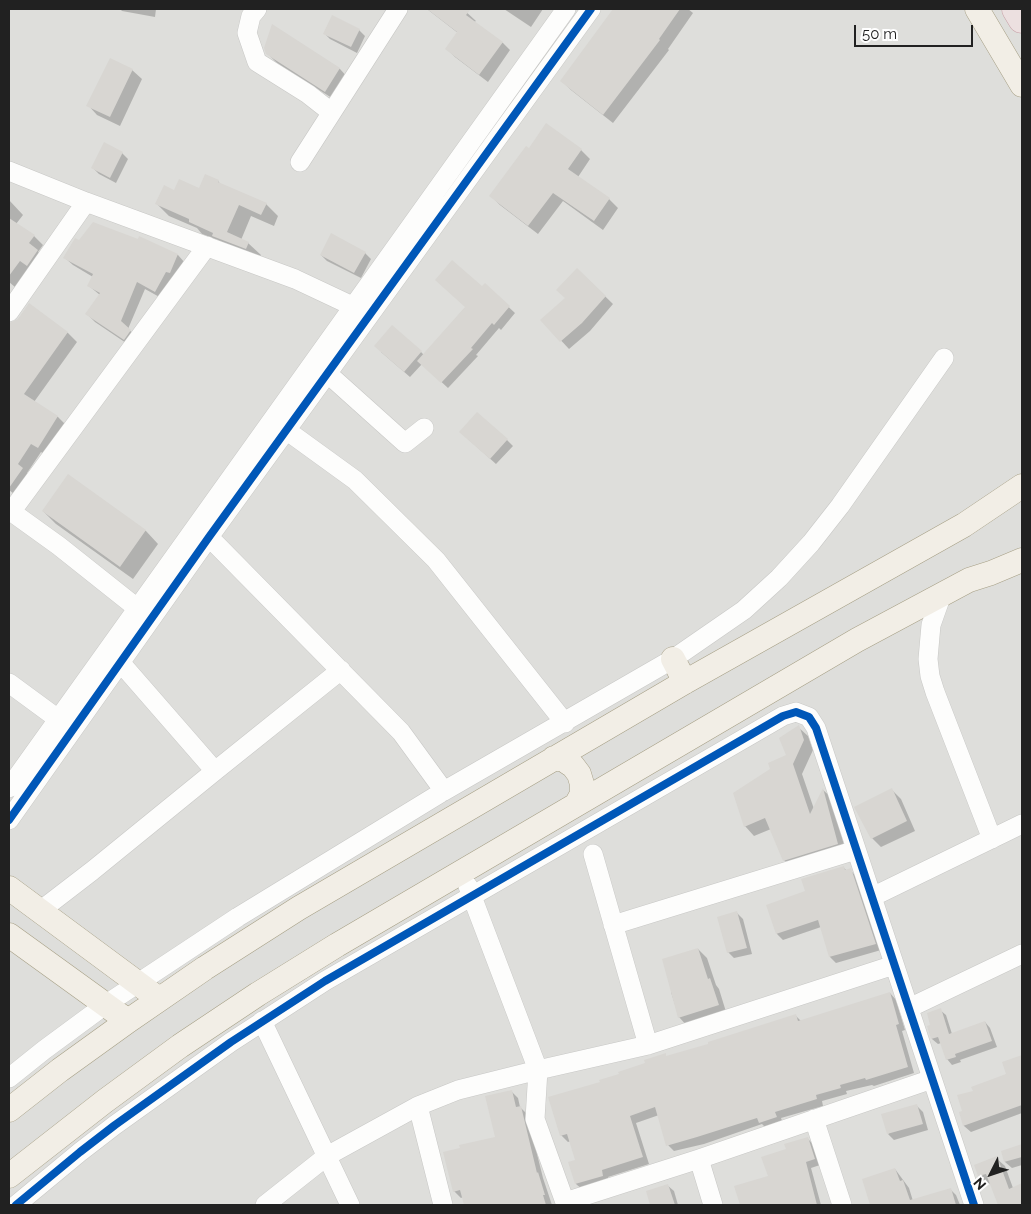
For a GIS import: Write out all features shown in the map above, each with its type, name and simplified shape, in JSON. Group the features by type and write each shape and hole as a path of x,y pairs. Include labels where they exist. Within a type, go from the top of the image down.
{"highway":[{"path":"1016,9 1022,19"}],"main road":[{"path":"977,9 1022,85"},
{"path":"9,1110 60,1070 159,999 323,894 685,682 964,524 1022,486"},
{"path":"964,524 988,517 1022,503"},
{"path":"969,580 987,565 1022,543"},
{"path":"9,1176 104,1101 219,1020 345,940 857,640 969,580 1022,560"},
{"path":"673,659 685,682"},
{"path":"554,758 564,760 573,766 579,774 582,794 577,803"},
{"path":"9,888 159,999"},
{"path":"9,935 128,1021"}],"street":[{"path":"257,9 251,16 247,33 257,62 308,94 331,112"},
{"path":"300,162 398,9"},
{"path":"9,820 327,373 361,310 566,9"},
{"path":"9,788 137,608 591,9"},
{"path":"9,171 86,202 295,279 361,310"},
{"path":"9,312 86,202"},
{"path":"137,608 10,511 207,246"},
{"path":"9,1078 105,1005 286,887 444,792 673,659 744,610 779,578 811,543 840,506 944,358"},
{"path":"327,373 404,443 424,428"},
{"path":"286,430 355,480 436,560 565,723"},
{"path":"209,537 401,732 444,792"},
{"path":"942,594 935,609 928,642 930,676 992,839"},
{"path":"120,662 215,770"},
{"path":"40,911 341,670"},
{"path":"9,683 58,719"},
{"path":"16,1205 97,1138 262,1022 325,981 789,713 803,714 809,717 816,728 974,1205"},
{"path":"872,898 1022,824"},
{"path":"613,925 856,850"},
{"path":"593,854 648,1045"},
{"path":"462,870 538,1070 535,1119 565,1204 932,1079"},
{"path":"909,1008 1021,959"},
{"path":"265,1205 327,1156 418,1106 458,1090 648,1045 894,965"},
{"path":"262,1022 350,1205"},
{"path":"418,1106 443,1205"},
{"path":"814,1119 842,1205"},
{"path":"699,1159 713,1205"}],"shaded area":[{"path":"9,9 1022,9 1022,1205 9,1205"}],"building":[{"path":"427,9 471,9 466,15 503,42 479,75 445,49 457,32"},
{"path":"613,9 680,9 660,40 603,115 560,81"},
{"path":"332,15 360,29 351,47 323,34"},
{"path":"272,24 340,68 325,92 266,54 264,48"},
{"path":"110,58 133,69 110,117 86,106"},
{"path":"546,123 582,149 568,169 610,198 594,221 553,193 528,226 489,196 526,146 529,148"},
{"path":"104,142 123,152 110,178 91,168"},
{"path":"205,174 219,180 218,182 267,203 261,215 239,205 227,232 249,242 246,249 212,236 213,233 189,222 189,219 155,204 164,185 174,190 179,179 199,188"},
{"path":"9,218 35,235 29,243 38,250 27,266 20,261 9,276"},
{"path":"93,222 138,239 139,236 178,254 170,273 166,272 155,292 137,282 121,321 131,330 124,340 85,314 100,293 87,286 93,274 63,258 75,238 79,240"},
{"path":"331,233 366,252 354,273 320,255"},
{"path":"452,260 482,286 485,283 510,306 494,325 492,323 471,348 473,349 441,383 417,361 465,307 435,280"},
{"path":"577,268 606,296 582,323 560,342 540,320 565,298 556,290"},
{"path":"29,303 68,332 24,394 58,416 38,448 31,444 18,464 23,468 9,488 9,323 18,319"},
{"path":"392,325 422,351 404,372 374,346"},
{"path":"477,412 508,439 490,459 459,432"},
{"path":"68,474 146,530 120,567 42,511"},
{"path":"799,725 804,740 793,764 810,814 823,788 838,844 783,861 765,818 744,827 733,793 770,769 768,763 786,755 779,738"},
{"path":"892,788 907,821 871,839 854,807"},
{"path":"844,866 845,870 851,868 876,944 829,957 818,920 776,934 766,905 805,891 801,879"},
{"path":"737,911 747,948 727,953 717,917"},
{"path":"698,948 719,1005 678,1018 662,959"},
{"path":"890,992 899,1024 896,1025 908,1067 866,1080 865,1078 840,1085 841,1088 816,1095 817,1099 775,1112 777,1117 759,1123 757,1118 666,1146 655,1107 630,1116 643,1157 602,1170 603,1176 575,1184 568,1162 575,1160 567,1134 560,1136 548,1097 600,1082 599,1080 645,1063 644,1060 666,1053 666,1056 708,1044 708,1042 796,1014 798,1021"},
{"path":"941,1008 949,1034 985,1021 992,1041 955,1054 956,1057 946,1060 938,1037 931,1039 927,1026 930,1025 927,1013"},
{"path":"1022,1055 1022,1105 963,1126 959,1112 962,1111 957,1095 973,1091 971,1087 1006,1074 1002,1062"},
{"path":"512,1090 516,1107 521,1106 546,1205 464,1205 460,1190 453,1192 443,1152 460,1148 459,1145 495,1137 485,1096"},
{"path":"917,1104 923,1124 887,1134 881,1114"},
{"path":"808,1137 815,1159 806,1162 817,1205 740,1205 734,1186 768,1176 761,1157 786,1149 784,1144"},
{"path":"1022,1144 1022,1157 1004,1162 1001,1151"},
{"path":"997,1156 1009,1189 1022,1183 1022,1205 998,1205 986,1174 978,1176 974,1165"},
{"path":"895,1168 900,1181 903,1180 910,1200 951,1188 956,1205 870,1205 862,1179"},
{"path":"668,1184 675,1205 650,1205 646,1191"}],"cycle path":[{"path":"9,820 209,537 591,9"},
{"path":"16,1205 115,1125 231,1042 325,981 783,716 796,712 809,717 816,728 974,1205"}]}
